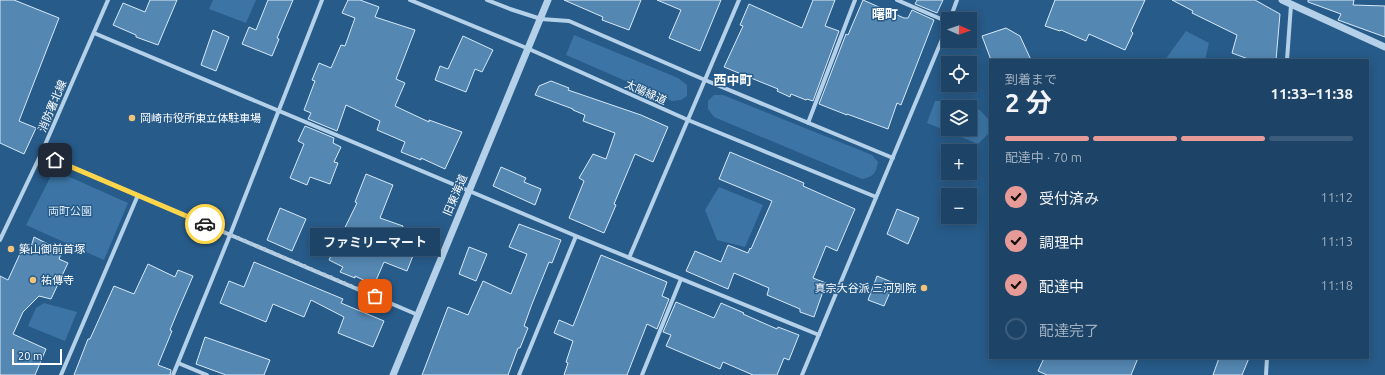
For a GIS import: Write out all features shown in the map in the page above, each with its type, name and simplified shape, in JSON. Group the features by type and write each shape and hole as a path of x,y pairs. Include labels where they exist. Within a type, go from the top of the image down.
{"street":[{"name":"消防署北線","path":"0,240 41,154 108,0"},
{"path":"173,375 230,235 322,0"},
{"name":"太陽緑道","path":"410,0 529,49 688,120 876,198"},
{"path":"487,0 510,10 541,18 569,21 705,80 893,158"},
{"name":"旧東海道","path":"393,375 548,0"},
{"path":"629,258 739,0"},
{"path":"808,123 855,0"},
{"path":"897,0 941,19"},
{"path":"953,12 957,0"},
{"path":"1282,0 1290,5 1385,47"},
{"path":"1287,59 1290,5"},
{"path":"94,33 576,236 819,334"},
{"path":"802,375 941,42"},
{"path":"41,154 418,315"},
{"path":"61,375 138,195"},
{"path":"519,375 576,236"},
{"path":"642,375 681,279"},
{"path":"1266,375 1267,359"},
{"path":"178,363 207,375"}],"green space":[{"path":"213,0 256,0 246,23 209,9"},
{"path":"1186,31 1209,43 1205,59 1166,59"},
{"path":"574,35 678,78 687,85 687,96 681,100 672,101 566,55"},
{"path":"714,95 723,95 872,155 878,162 875,172 871,176 862,179 714,117 708,109 708,101"},
{"path":"935,101 941,101 941,129 927,123"},
{"path":"977,109 980,110 989,120 988,134 978,144 959,136 977,136"},
{"name":"両町公園","path":"54,170 128,203 104,260 26,225"},
{"path":"719,187 763,205 745,247 717,240 705,210"},
{"path":"44,303 77,312 65,341 28,326 36,308"}],"building":[{"path":"0,0 14,0 59,18 19,121 36,128 24,154 0,143"},
{"path":"150,0 177,0 158,45 136,37 136,35 113,25 123,3 145,12"},
{"path":"268,0 293,0 277,38 279,39 272,56 242,44 249,27 256,30"},
{"path":"348,0 360,0 379,7 375,17 415,30 396,79 405,83 395,106 429,122 429,120 462,132 445,169 421,158 421,160 401,152 405,142 377,130 380,121 346,105 337,131 308,119 311,113 304,110 315,81 312,80 319,63 331,68 341,45 345,46 355,18 342,13"},
{"path":"564,0 641,0 629,30 602,20 603,17"},
{"path":"657,0 721,0 700,51 669,38 681,10"},
{"path":"813,0 835,0 825,26 839,31 813,101 791,94 790,97 777,91 778,89 724,67 743,26 740,25 749,4 802,28"},
{"path":"863,0 904,18 908,18 912,10 934,20 901,105 897,103 888,129 819,104 846,34 848,35"},
{"path":"917,0 943,0 937,13 915,4"},
{"path":"1055,0 1145,0 1131,31 1133,33 1125,50 1089,34 1086,41 1061,30 1060,31 1045,26"},
{"path":"1172,0 1255,0 1280,14 1276,59 1248,59 1232,53 1237,35 1192,13 1193,11"},
{"path":"1308,0 1354,0 1353,5 1385,6 1385,37 1338,20 1341,14 1308,2"},
{"path":"1006,28 1020,36 1031,59 991,59 982,36"},
{"path":"213,30 229,37 216,71 201,65"},
{"path":"463,36 493,50 482,72 475,69 466,92 435,80 440,66 448,69"},
{"path":"551,81 569,88 568,90 641,115 668,127 653,162 635,154 614,204 616,205 604,233 569,218 584,181 579,178 593,154 606,159 615,133 583,121 585,115 573,109 535,95 539,86"},
{"path":"305,126 334,138 333,143 341,147 334,162 338,163 330,184 310,177 307,185 290,178 304,144 298,141"},
{"path":"730,152 804,183 803,186 855,209 837,251 826,246 813,278 826,283 814,317 800,312 800,309 767,295 769,288 734,273 728,289 686,271 695,251 721,262 728,245 748,253 772,201 719,179"},
{"path":"501,167 526,178 524,182 541,189 535,205 493,186"},
{"path":"366,174 393,185 380,218 403,226 397,241 416,248 407,271 384,262 374,285 355,276 355,278 340,272 343,267 329,260 357,203 355,202"},
{"path":"280,208 306,219 292,251 267,240"},
{"path":"897,209 919,218 908,244 887,234"},
{"path":"519,224 561,240 552,263 549,262 532,304 524,326 528,328 520,348 518,348 508,375 422,375 448,307 468,315 483,281 511,294 527,254 509,247"},
{"path":"34,237 62,251 59,259 68,263 51,299 39,296 23,312 13,334 46,349 35,375 0,375 0,276 8,280 24,245 31,247"},
{"path":"469,247 487,254 476,281 459,274"},
{"path":"601,255 667,282 662,296 669,299 657,329 647,324 627,375 564,375 568,363 566,362 573,341 554,333 559,320 573,326"},
{"path":"254,262 343,299 341,303 384,321 373,347 338,333 344,317 311,300 304,317 273,304 266,322 220,303 229,281 244,287"},
{"path":"148,264 175,277 178,270 193,276 170,330 172,331 158,365 171,370 170,375 74,375 88,339 90,339 114,286 134,294"},
{"path":"877,276 894,283 884,306 868,300"},
{"path":"676,302 714,318 721,303 777,329 778,327 799,335 789,360 784,358 777,375 753,375 723,362 720,369 666,346 671,335 663,332"},
{"path":"205,337 270,360 264,375 226,375 196,364"},
{"path":"1044,359 1138,359 1131,375 1047,375 1038,371"},
{"path":"1219,359 1249,359 1242,375 1213,375"}],"way so far":[{"path":"205,224 375,296"}],"place":[{"name":"岡崎市役所東立体駐車場","path":"132,118"},
{"name":"築山御前首塚","path":"11,249"},
{"name":"祐傳寺","path":"33,280"},
{"name":"真宗大谷派 三河別院","path":"924,288"},
{"name":"ファミリーマート","path":"375,296"}],"district":[{"name":"曙町","path":"885,14"},
{"name":"西中町","path":"733,80"}],"route":[{"path":"55,160 205,224"}]}
